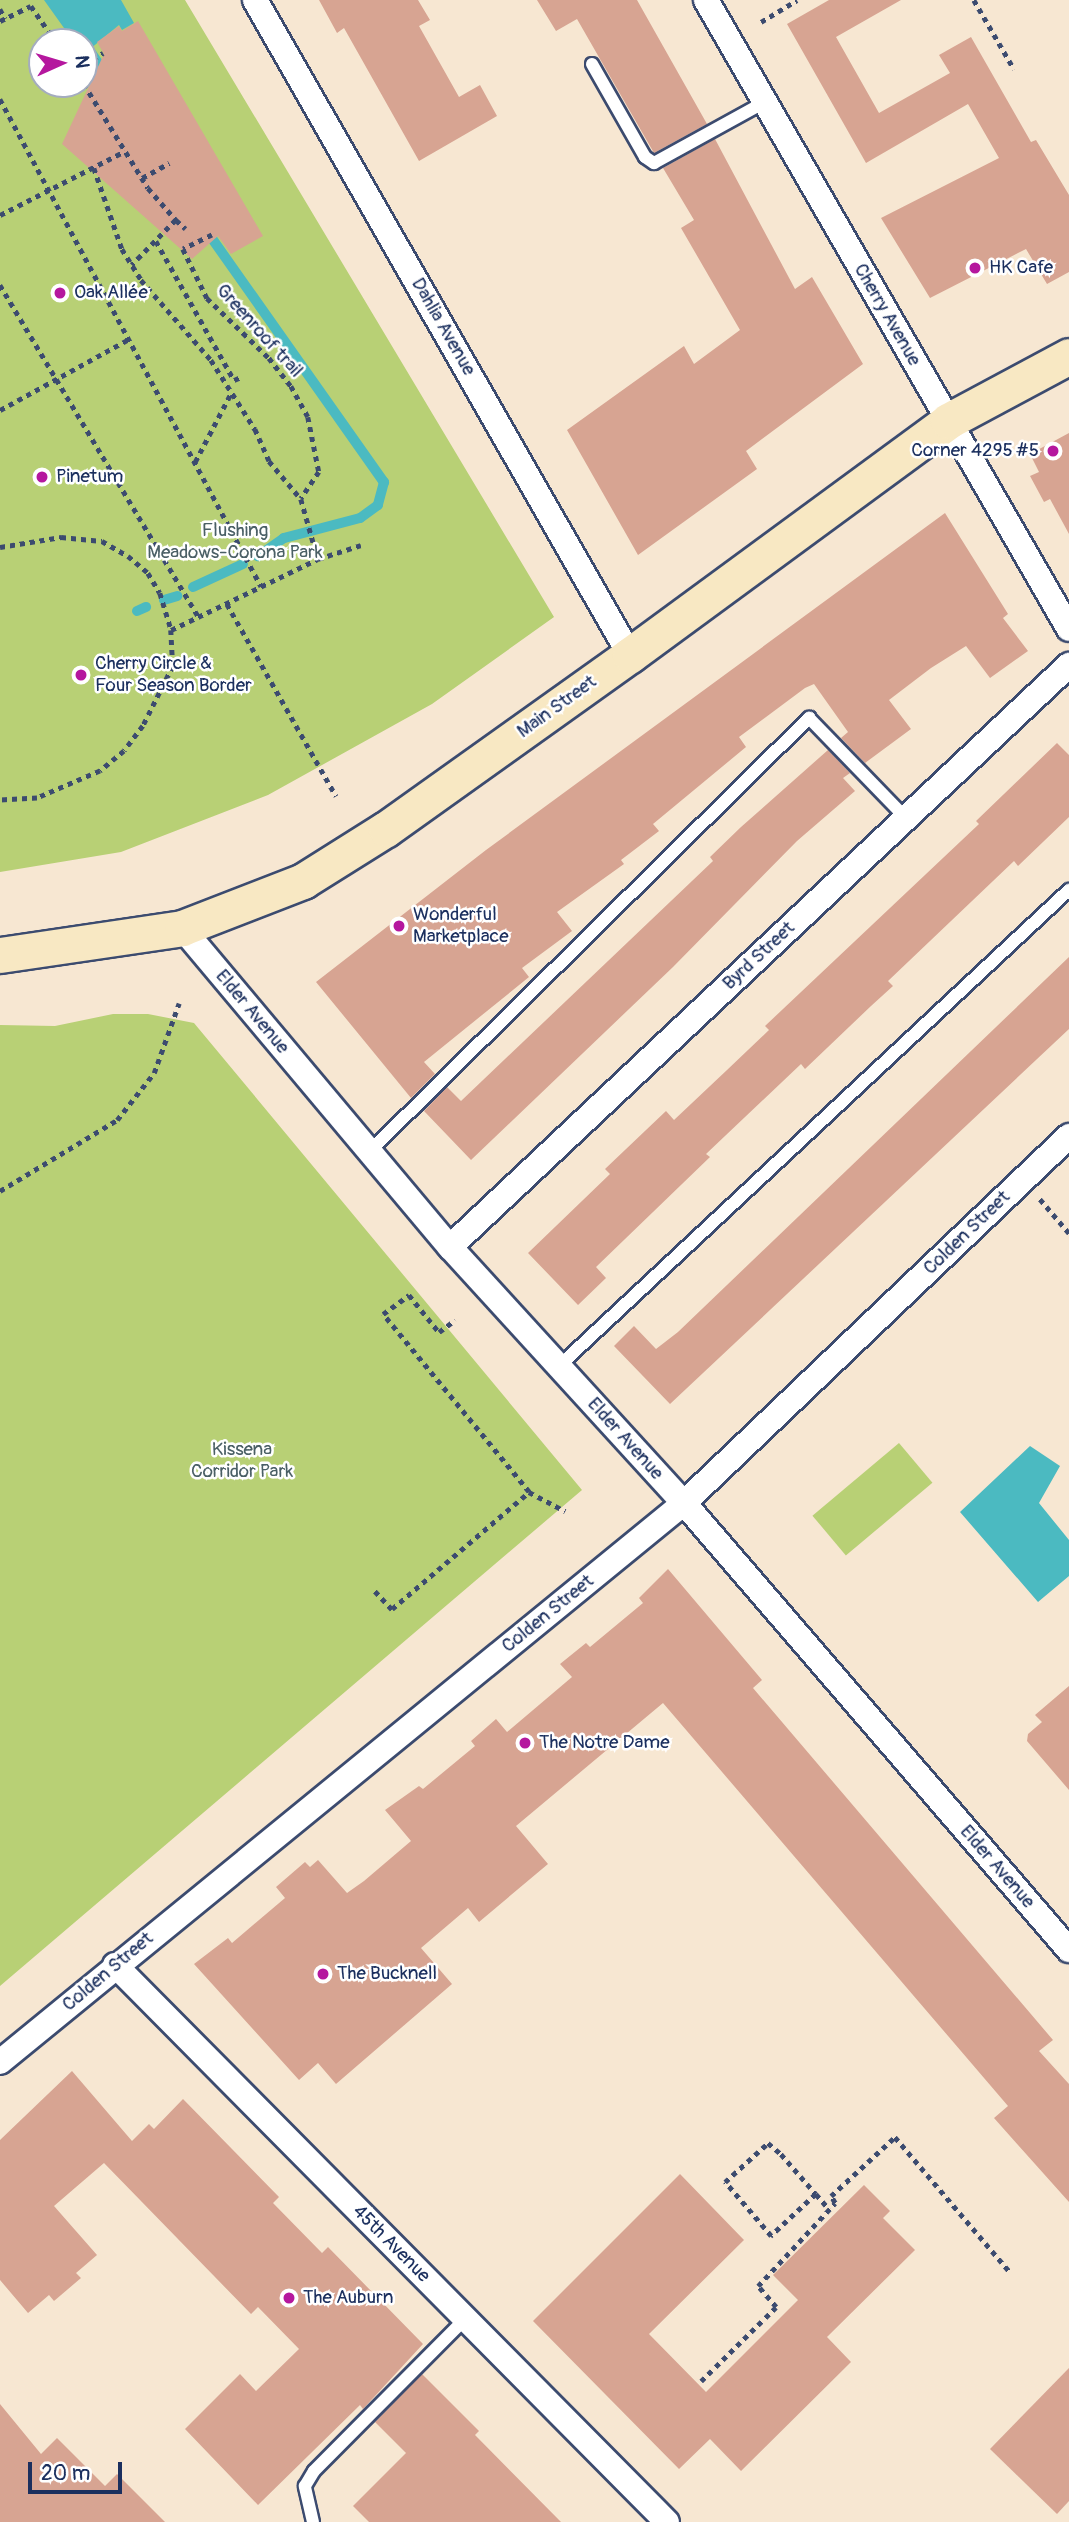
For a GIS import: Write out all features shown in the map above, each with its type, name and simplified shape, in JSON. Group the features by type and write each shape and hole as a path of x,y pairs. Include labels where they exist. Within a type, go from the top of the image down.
{"main road":[{"name":"Main Street","path":"0,955 181,928 253,904 337,862 630,655 948,421 1069,356"}],"street":[{"name":"Dahlia Avenue","path":"255,0 630,655"},
{"name":"Cherry Avenue","path":"706,0 1069,629"},
{"name":"Byrd Street","path":"450,1247 1069,665"},
{"name":"Elder Avenue","path":"181,928 450,1247 684,1503 1069,1950"},
{"name":"Colden Street","path":"0,2062 115,1965 684,1503 1069,1136"},
{"name":"45th Avenue","path":"115,1965 667,2522"}],"lane":[{"path":"592,64 645,157 654,163 765,102"},
{"path":"370,1151 809,718 906,818"},
{"path":"559,1366 1069,890"},
{"path":"313,2522 305,2486 314,2471 465,2319"}],"path":[{"path":"761,22 788,3 797,0"},
{"path":"974,0 1014,69"},
{"path":"0,9 2,20 31,6 46,28"},
{"path":"98,55 103,52"},
{"path":"93,98 142,178 186,229"},
{"path":"0,99 261,586"},
{"path":"0,215 125,151"},
{"path":"142,178 169,163"},
{"path":"94,168 132,265 211,360 230,395 255,429 269,461 301,499 318,559"},
{"path":"132,265 176,220"},
{"name":"Greenroof trail","path":"210,236 183,249 207,298 269,358 292,386 308,417 319,472 301,499"},
{"path":"156,241 234,380 241,377"},
{"path":"0,285 199,617"},
{"path":"0,410 129,339"},
{"path":"195,462 230,395"},
{"path":"0,547 61,537 102,541 148,573 171,630 173,666 162,696 124,751 69,788 37,798 0,800"},
{"path":"171,630 318,559 361,545"},
{"path":"227,604 336,796"},
{"path":"0,1197 2,1191 117,1120 153,1073 179,1003"},
{"path":"1023,1180 1069,1233"},
{"path":"455,1320 439,1332 409,1295 383,1314 529,1492 565,1511"},
{"path":"375,1591 392,1609 529,1492"},
{"path":"701,2381 776,2308 758,2286 835,2203 831,2196 895,2137 1009,2271"},
{"path":"817,2194 771,2236 725,2182 768,2143 817,2194 829,2209"}],"green space":[{"name":"Flushing Meadows-Corona Park","path":"0,0 185,0 554,617 432,704 268,795 121,852 0,872"},
{"name":"Kissena Corridor Park","path":"113,1014 148,1014 194,1023 582,1490 0,1986 0,1025 55,1026"},
{"path":"899,1443 932,1483 846,1555 812,1516"}],"water":[{"path":"44,0 121,0 134,23 122,30 119,25 98,42 98,28 64,28"},
{"path":"1030,1446 1060,1466 1039,1503 1069,1540 1069,1576 1038,1602 960,1512"}],"building":[{"path":"319,0 418,0 430,20 419,26 459,97 480,85 497,116 419,161 344,28 337,33"},
{"path":"537,0 637,0 707,124 654,153 577,19 556,31"},
{"path":"829,0 901,0 836,37 879,113 950,73 939,55 971,37 1031,142 1036,140 1069,195 1069,272 1047,284 1026,249 930,298 881,218 999,158 968,104 866,163 787,24"},
{"path":"138,21 263,236 231,254 218,236 192,259 62,144 83,98 98,98 98,67 104,54 98,41 119,26 122,31"},
{"path":"715,139 795,289 812,277 863,364 746,451 757,469 638,555 567,430 684,346 694,364 740,330 681,228 694,220 663,168"},
{"path":"1069,433 1069,534 1050,499 1044,502 1030,476 1039,472 1030,454"},
{"path":"945,513 1008,614 1003,618 1028,651 990,678 966,646 931,668 889,700 911,729 865,763 841,738 848,732 814,684 805,688 739,737 746,747 653,824 659,831 621,860 624,864 557,912 572,931 522,968 529,977 424,1062 435,1074 411,1098 316,982 486,850"},
{"path":"1057,743 1069,755 1069,817 1018,866 1014,861 888,981 893,986 805,1069 801,1064 706,1154 710,1157 596,1267 606,1278 578,1305 528,1253 610,1174 605,1169 666,1111 674,1120 769,1030 765,1026 979,824 976,821"},
{"path":"828,750 850,773 843,778 855,791 797,841 673,967 471,1160 424,1111 447,1087 461,1101 713,861 710,857 741,827"},
{"path":"1069,957 1069,1029 670,1404 614,1346 634,1326 656,1349 678,1332"},
{"path":"668,1569 762,1680 753,1688 1053,2040 1039,2051 1069,2084 1069,2202 994,2118 1008,2106 663,1703 516,1826 548,1864 479,1922 468,1908 421,1948 452,1984 336,2084 318,2063 299,2080 194,1964 228,1938 232,1943 285,1898 276,1887 305,1862 310,1867 318,1860 347,1893 364,1881 411,1841 385,1810 419,1786 423,1789 475,1746 471,1741 496,1719 507,1732 572,1677 560,1664 586,1643 590,1647 643,1603 639,1598"},
{"path":"1069,1686 1069,1790 1027,1741 1028,1734 1042,1722 1035,1715"},
{"name":"The Auburn","path":"72,2071 132,2141 149,2124 154,2129 183,2099 279,2197 273,2203 322,2253 328,2247 423,2344 363,2409 360,2405 258,2505 185,2429 240,2374 256,2391 299,2349 258,2307 251,2314 104,2163 54,2206 97,2255 76,2273 81,2278 54,2301 49,2295 28,2313 0,2280 0,2140"},
{"path":"680,2174 744,2240 649,2334 706,2392 798,2300 773,2275 864,2185 890,2211 883,2218 915,2250 827,2337 851,2362 741,2471 710,2439 679,2469 533,2321"},
{"path":"1069,2368 1069,2501 1057,2514 990,2449"},
{"path":"422,2374 479,2431 475,2435 561,2522 369,2522 353,2506 406,2453 375,2422"},
{"path":"0,2404 41,2454 57,2438 105,2486 117,2474 165,2522 0,2522"}],"waterway":[{"path":"98,63 105,73"},
{"path":"206,230 384,482 378,505 360,518 284,538 258,556"},
{"path":"193,587 243,564"},
{"path":"164,600 177,596"},
{"path":"137,611 146,607"}],"place":[{"name":"HK Cafe","path":"975,268"},
{"name":"Oak Allée","path":"60,293"},
{"name":"Corner 4295 #5","path":"1053,451"},
{"name":"Pinetum","path":"42,477"},
{"name":"Cherry Circle & Four Season Border","path":"81,675"},
{"name":"Wonderful Marketplace","path":"399,926"},
{"name":"The Notre Dame","path":"525,1743"},
{"name":"The Bucknell","path":"323,1974"},
{"name":"The Auburn","path":"289,2298"}]}
